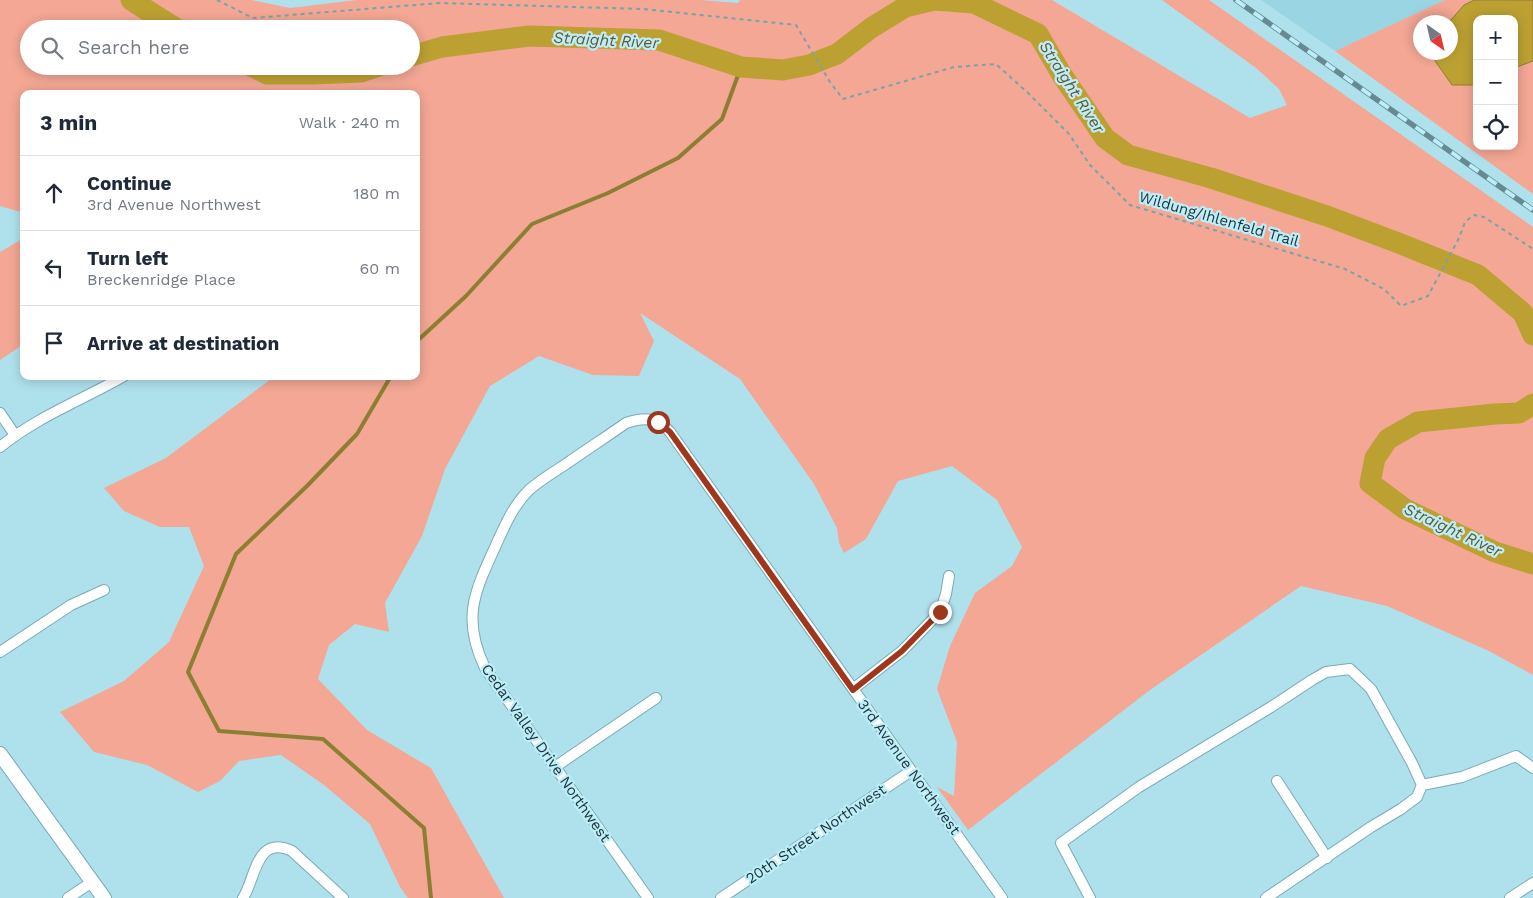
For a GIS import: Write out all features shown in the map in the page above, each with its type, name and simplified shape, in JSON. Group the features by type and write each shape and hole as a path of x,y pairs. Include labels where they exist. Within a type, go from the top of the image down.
{"street":[{"path":"0,447 37,421 117,380"},
{"path":"2,417 15,435"},
{"name":"3rd Avenue Northwest","path":"626,423 638,419 648,419 658,422 670,432 1002,898"},
{"name":"Cedar Valley Drive Northwest","path":"626,423 546,477 519,502 507,519 478,583 472,616 474,638 478,654 485,668 648,898"},
{"path":"853,690 902,651 940,612 949,576"},
{"path":"0,652 71,605 104,590"},
{"path":"1090,898 1061,843 1139,787 1326,672 1350,669 1371,689 1412,763 1422,785 1418,797 1266,898"},
{"path":"555,768 656,698"},
{"path":"0,754 104,898"},
{"path":"1422,785 1462,777 1516,756 1533,768"},
{"name":"20th Street Northwest","path":"721,898 911,771"},
{"path":"1277,781 1327,858"},
{"path":"243,898 262,855 268,849 277,847 292,851 343,898"},
{"path":"68,898 92,882"},
{"path":"1510,898 1533,883"}],"path":[{"name":"Wildung/Ihlenfeld Trail","path":"217,0 254,18 440,3 643,9 796,25 843,100 954,67 996,64 1069,134 1090,165 1130,206 1345,269 1384,289 1401,306 1428,296 1459,238 1465,222 1474,215 1484,217 1533,249"}],"shaded area":[{"path":"0,0 251,0 290,8 357,0 701,0 738,3 740,0 1052,0 1250,118 1287,105 1279,89 1256,68 1162,0 1209,0 1533,227 1533,675 1489,651 1387,606 1301,586 1150,690 968,830 937,787 954,796 957,742 937,689 950,646 975,593 1012,566 1022,547 997,500 952,466 898,481 866,539 844,553 839,543 837,528 814,484 740,379 640,313 654,341 639,376 593,375 539,356 490,386 445,469 422,536 385,603 389,632 355,624 329,645 318,679 367,730 431,768 504,898 408,898 400,887 370,824 324,785 281,755 239,761 220,781 198,792 147,765 94,752 60,712 124,681 169,642 204,566 189,527 160,527 124,511 104,488 166,458 270,380 420,380 420,90 20,90 20,212 0,206"},
{"path":"1261,0 1445,0 1335,51"},
{"path":"1445,0 1474,0 1464,5 1455,15 1413,15 1413,60 1435,60 1448,72 1473,85 1473,150 1518,150 1518,67 1533,61 1533,194 1335,51"},
{"path":"1474,0 1533,0 1533,61 1518,67 1518,15 1473,15 1473,85 1452,85 1434,60 1458,60 1458,15 1455,15 1464,5"},
{"path":"20,240 20,347 0,360 0,252"}],"waterway":[{"name":"Straight River","path":"131,0 163,20"},
{"name":"Straight River","path":"420,53 442,47 529,36 659,40 741,67 783,70 809,65 837,54 871,28 905,7 934,0 974,3 1038,34 1062,75 1105,138 1128,155 1211,178 1327,216 1478,275 1523,313 1533,335"},
{"path":"420,338 466,296 532,224 608,193 678,158 722,119 741,67"},
{"path":"389,380 357,434 307,486 236,554 188,672 219,731 323,739 424,828 431,898"},
{"name":"Straight River","path":"1533,404 1519,413 1418,422 1388,439 1375,458 1370,483 1405,509 1495,552 1533,564"}],"railway":[{"path":"1236,0 1533,210"}],"route":[{"path":"658,422 667,427 853,690 902,651 940,612"}]}
